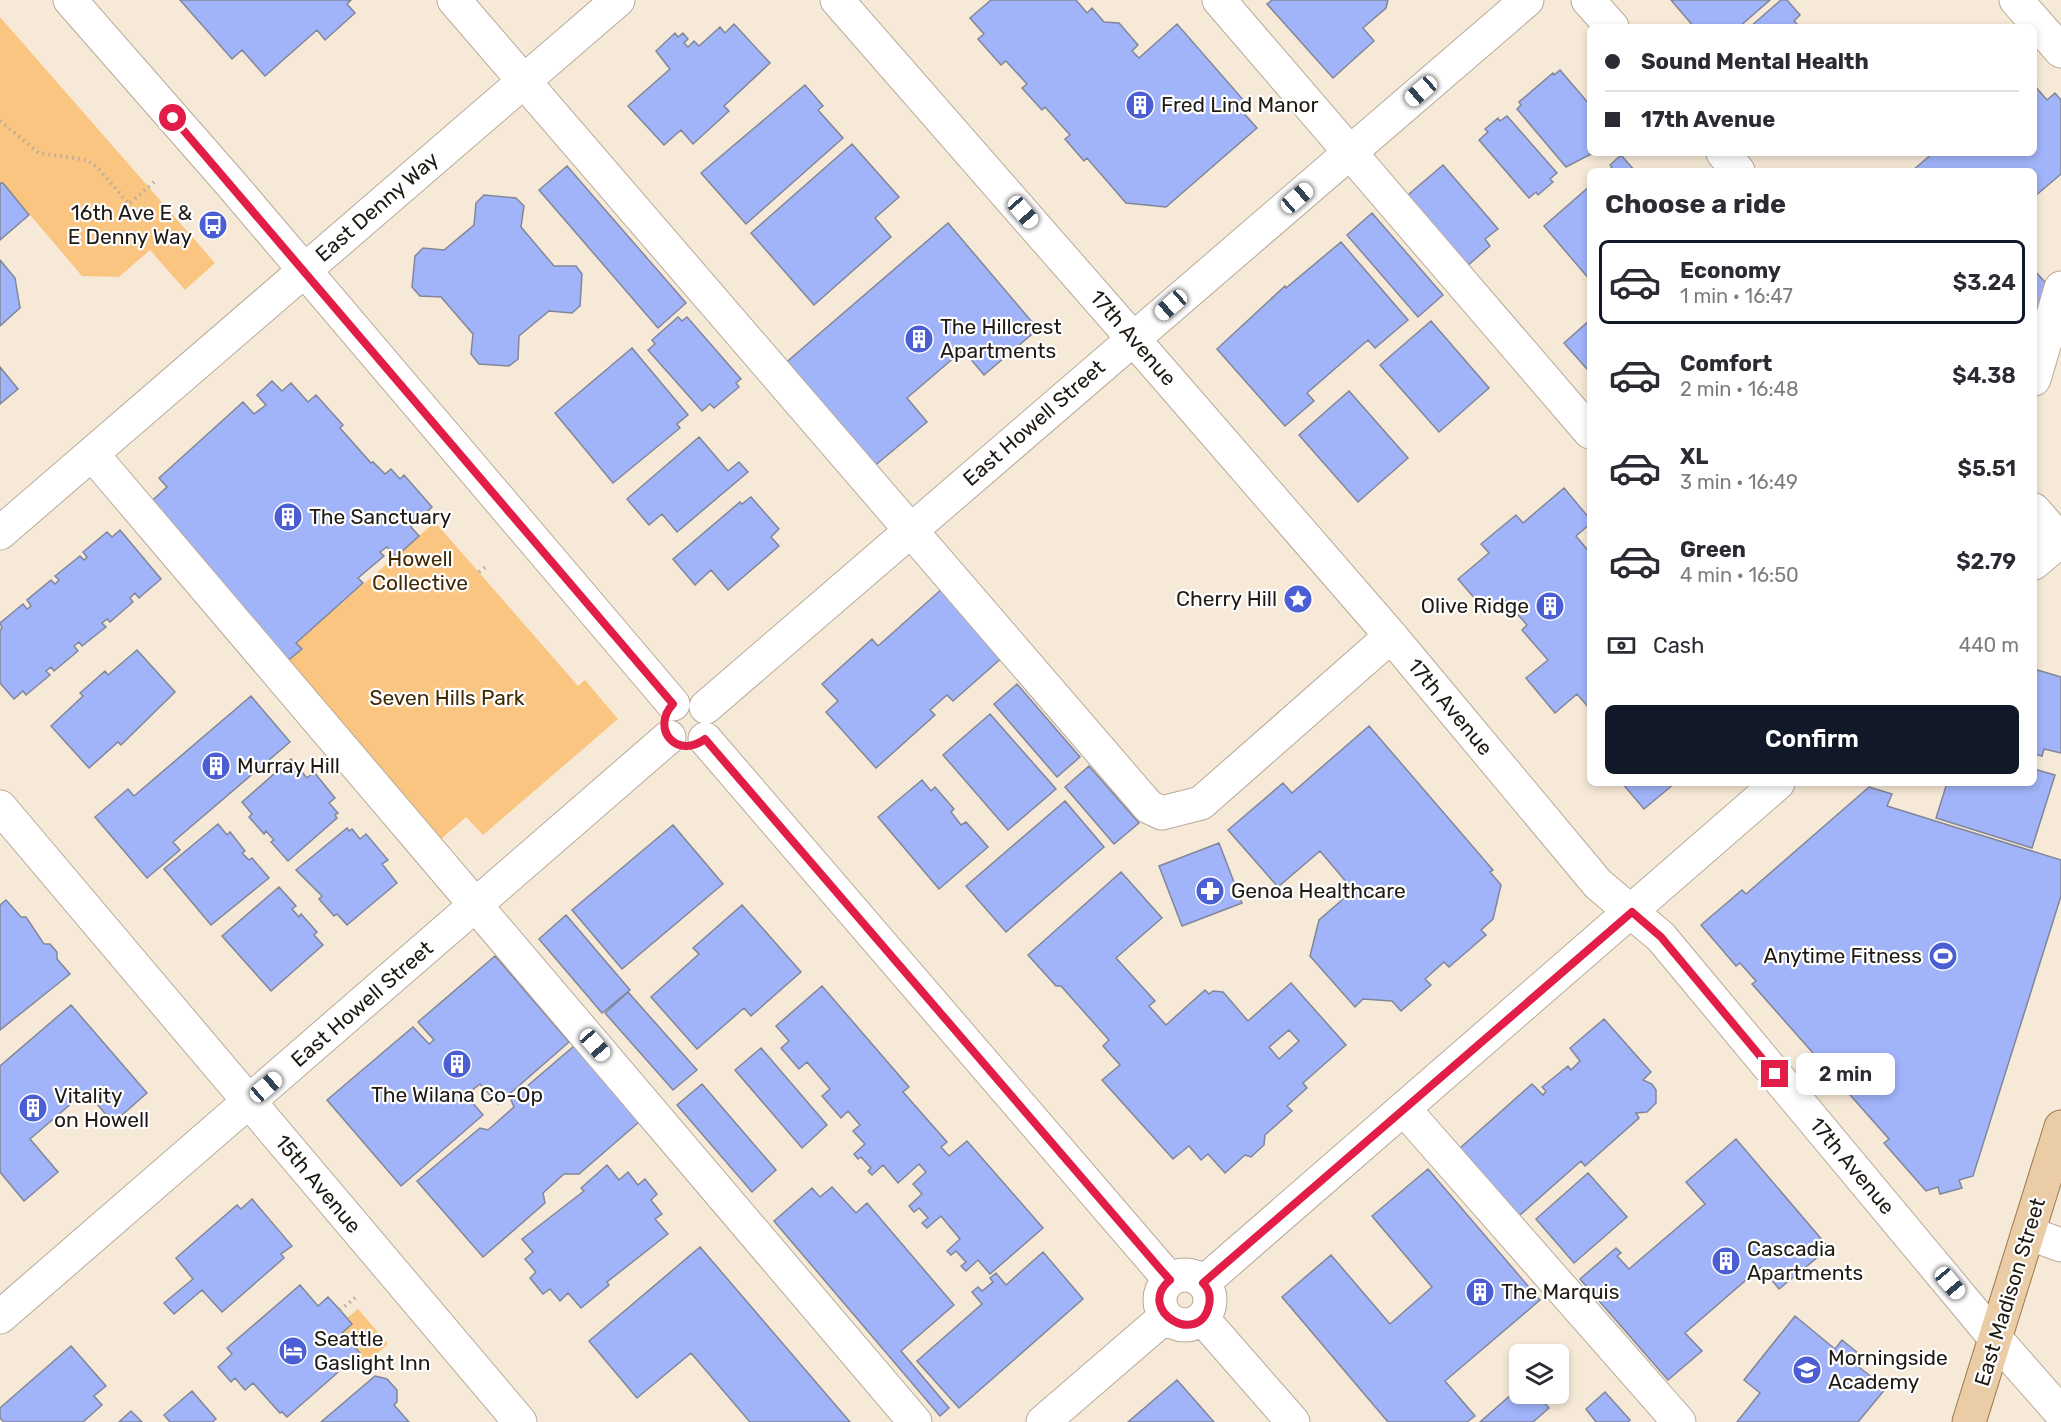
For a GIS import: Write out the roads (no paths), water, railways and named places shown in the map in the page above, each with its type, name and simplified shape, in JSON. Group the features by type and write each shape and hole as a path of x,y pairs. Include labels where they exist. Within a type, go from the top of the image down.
{"main road":[{"name":"East Madison Street","path":"1969,1422 2061,1127"}],"street":[{"path":"69,0 232,185 673,704"},
{"path":"454,0 912,528 1149,807 1162,813 1201,803 1390,636"},
{"name":"East Denny Way","path":"0,533 618,0"},
{"name":"17th Avenue","path":"837,0 1134,338 1390,636 1598,884 1661,937 1995,1338 2061,1413"},
{"path":"1219,0 1587,428"},
{"name":"East Howell Street","path":"705,707 1527,0"},
{"path":"1588,0 1609,24"},
{"path":"2016,0 2061,51"},
{"path":"1726,156 1736,168"},
{"path":"2037,369 2061,288"},
{"path":"92,454 915,1422"},
{"path":"2037,513 2061,541 2037,561"},
{"path":"687,699 695,700 705,707 711,717 711,726 705,739 685,747 669,737 664,719 673,704 687,699"},
{"name":"East Howell Street","path":"0,1317 669,737"},
{"path":"705,739 1170,1280"},
{"path":"1203,1283 1775,786"},
{"name":"15th Avenue","path":"0,807 520,1422"},
{"path":"1404,1109 1679,1422"},
{"path":"2028,1233 2061,1245"},
{"path":"1183,1275 1191,1275 1203,1283 1209,1292 1210,1300 1202,1318 1191,1324 1183,1325 1166,1316 1160,1297 1170,1280 1183,1275"},
{"path":"1043,1422 1166,1316"},
{"path":"1202,1318 1293,1422"}],"place":[{"name":"Fred Lind Manor","path":"1140,105"},
{"name":"16th Ave E & E Denny Way","path":"213,225"},
{"name":"The Hillcrest Apartments","path":"919,339"},
{"name":"The Sanctuary","path":"288,517"},
{"name":"Cherry Hill","path":"1298,599"},
{"name":"Olive Ridge","path":"1550,606"},
{"name":"Murray Hill","path":"216,766"},
{"name":"Genoa Healthcare","path":"1210,891"},
{"name":"Anytime Fitness","path":"1943,956"},
{"name":"The Wilana Co-Op","path":"457,1064"},
{"name":"Vitality on Howell","path":"33,1108"},
{"name":"Cascadia Apartments","path":"1726,1261"},
{"name":"The Marquis","path":"1480,1292"},
{"name":"Seattle Gaslight Inn","path":"293,1351"},
{"name":"Morningside Academy","path":"1807,1370"}],"park label":[{"name":"Howell Collective","path":"420,571"},
{"name":"Seven Hills Park","path":"447,698"}]}
